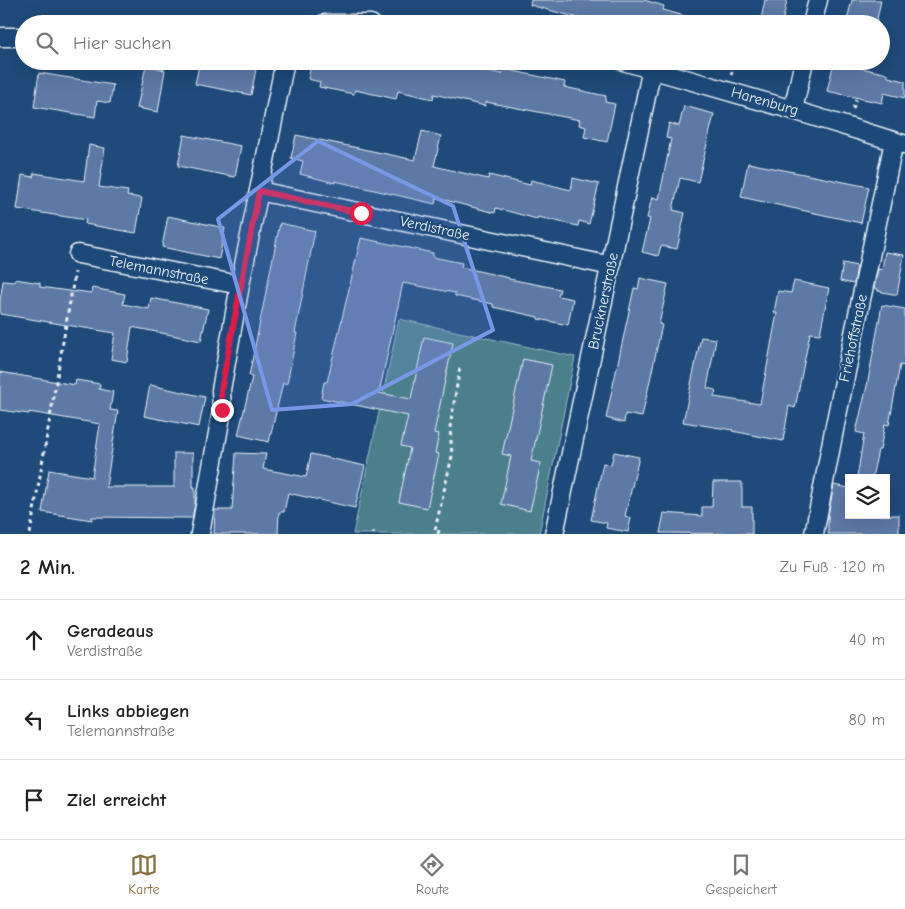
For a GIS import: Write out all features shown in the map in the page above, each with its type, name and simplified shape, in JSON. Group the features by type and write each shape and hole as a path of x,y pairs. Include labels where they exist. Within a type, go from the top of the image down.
{"street":[{"path":"814,15 818,0"},
{"path":"0,38 15,37"},
{"path":"200,534 222,410 221,390 283,70"},
{"name":"Brucknerstraße","path":"554,534 652,70"},
{"name":"Harenburg","path":"659,70 899,143"},
{"path":"793,110 802,70"},
{"name":"Friehoffstraße","path":"814,534 835,425 899,143"},
{"name":"Verdistraße","path":"259,191 611,266"},
{"name":"Telemannstraße","path":"78,254 240,286"}],"path":[{"path":"30,534 78,254"},
{"path":"438,531 452,456 450,427 460,367"}],"highlighted area":[{"path":"318,141 453,206 493,330 352,404 272,410 218,219"}],"green space":[{"path":"399,319 575,357 539,534 353,534"}],"building":[{"path":"531,0 644,0 664,6 663,10 681,15 567,15 530,5"},
{"path":"765,0 787,0 784,15 762,15"},
{"path":"852,0 881,0 878,15 848,15"},
{"path":"145,70 165,70 158,112 137,108"},
{"path":"198,70 256,70 251,95 195,84"},
{"path":"310,70 484,70 502,74 504,70 509,70 565,82 564,87 606,96 605,102 615,104 607,142 584,137 586,127 579,125 580,120 486,102 485,106 434,94 433,99 398,91 396,99 355,90 354,94 319,87 320,82 308,79"},
{"path":"832,70 870,70 888,74 888,77 905,81 905,98 884,93 882,103 827,91"},
{"path":"39,73 113,85 110,103 97,101 95,117 34,107"},
{"path":"684,106 714,114 698,182 680,178 673,210 685,213 677,249 661,246 658,256 642,252 650,219 647,218 652,197 659,199 671,139 666,138 669,123 679,126"},
{"path":"422,131 441,136 434,166 488,179 489,175 530,185 531,180 571,190 573,178 599,184 589,224 579,221 578,226 538,217 537,219 496,208 495,213 437,198 435,204 335,181 335,183 300,174 303,161 291,158 296,135 415,160"},
{"path":"184,135 241,146 235,177 178,166"},
{"path":"89,145 105,148 99,187 128,191 127,196 142,198 136,233 85,224 86,220 17,209 22,175 33,177 34,173 84,181"},
{"path":"748,163 869,187 861,223 741,197"},
{"path":"168,216 225,228 219,259 162,247"},
{"path":"280,223 315,231 287,384 283,383 269,442 238,435 252,377 249,376"},
{"path":"361,238 433,253 433,257 462,263 461,267 560,289 558,296 573,299 568,325 493,307 493,304 455,296 455,293 403,283 379,393 411,399 424,337 453,343 434,433 439,434 435,453 439,454 427,508 399,502 410,448 401,446 408,416 321,398 324,382 327,382"},
{"path":"885,252 904,255 897,295 878,291 878,289 874,288 878,269 882,270"},
{"path":"843,263 857,266 854,284 840,281"},
{"path":"640,278 668,284 659,324 662,325 642,417 625,414 624,423 606,418 634,288 638,289"},
{"path":"15,279 40,283 40,287 76,292 91,293 92,288 125,294 123,304 149,309 151,298 208,309 201,341 132,327 127,362 111,359 115,333 0,314 3,281 14,282"},
{"path":"794,281 829,288 820,334 810,333 795,408 789,406 783,441 683,422 701,337 716,339 707,388 716,390 714,397 760,404 777,313 774,313 778,291 791,293"},
{"path":"882,305 905,309 905,366 900,365 889,425 885,424 873,474 858,474 864,434 856,432 867,386"},
{"path":"523,359 552,365 531,461 541,463 530,511 501,504 511,456 502,454"},
{"path":"0,372 75,385 76,380 100,384 99,389 113,392 110,410 118,411 106,487 174,487 174,453 193,453 195,504 192,518 92,517 92,520 42,512 49,470 92,477 100,424 29,412 29,414 0,410"},
{"path":"150,385 205,397 199,427 144,416"},
{"path":"614,452 639,457 625,516 631,518 628,532 606,528 607,523 591,520 603,463 611,465"},
{"path":"236,453 266,454 263,469 306,477 311,454 365,466 355,508 288,493 284,512 279,512 278,534 214,534 215,510 232,510"},
{"path":"713,482 742,482 742,507 752,507 752,534 660,533 664,513 702,516 702,507 712,507"},
{"path":"834,485 845,487 845,519 890,519 890,515 899,515 899,534 828,534 828,516"}],"route":[{"path":"222,410 221,390 259,191 361,213"}]}
